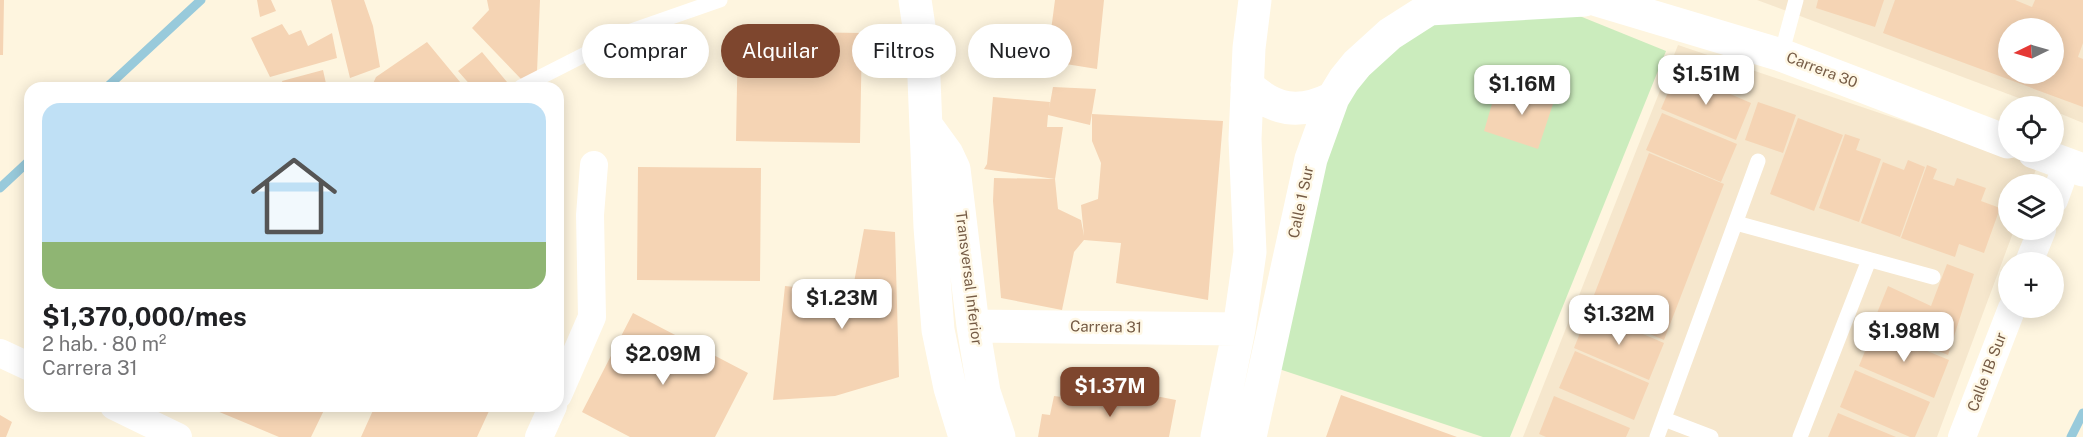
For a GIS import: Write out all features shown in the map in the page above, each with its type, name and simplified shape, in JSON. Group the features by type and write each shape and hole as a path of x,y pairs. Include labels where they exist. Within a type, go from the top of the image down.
{"street":[{"name":"Transversal Inferior","path":"915,0 923,54 930,227 938,330 950,388 965,437"},
{"path":"1217,437 1239,329 1250,252 1246,193 1247,85 1255,0"},
{"path":"1432,5 1585,0"},
{"name":"Carrera 30","path":"1596,0 1632,5 1781,55 1998,138"},
{"name":"Calle 1 Sur","path":"1250,437 1311,159 1333,98 1357,64 1372,49 1432,5"},
{"path":"1247,85 1272,104 1288,108 1318,105 1333,98"},
{"name":"Transversal Inferior","path":"926,125 954,169 973,326 984,392 999,437"},
{"path":"564,381 592,317 590,215 594,165"},
{"path":"2064,184 2075,167"},
{"name":"Calle 1B Sur","path":"1962,437 2008,318"},
{"name":"Carrera 31","path":"973,326 1239,329"},
{"path":"0,353 24,364"},
{"path":"126,412 178,437"},
{"path":"539,437 550,412"}],"lane":[{"path":"531,82 631,31 720,0"},
{"path":"1781,55 1796,0"},
{"path":"1657,437 1758,161"},
{"path":"1736,223 1933,277"},
{"path":"1800,437 1869,260"},
{"path":"1664,419 1711,437"}],"shaded area":[{"path":"1757,0 2083,0 2083,123 2064,115 2064,96 2013,96"},
{"path":"1678,45 1998,153 1998,162 2025,162 2037,166 2034,174 1998,174 1998,240 2010,240 2006,252 1998,252 1998,273 1937,437 1523,437"}],"green space":[{"path":"1545,2 1666,51 1510,437 1483,437 1264,364 1321,127 1429,9"}],"building":[{"path":"0,0 4,0 3,55 0,55"},
{"path":"257,0 271,0 276,11 260,17"},
{"path":"331,0 364,0 373,26 380,67 350,78"},
{"path":"487,0 540,0 537,72 522,80 472,28 489,10"},
{"path":"1055,0 1104,0 1097,69 1072,65 1072,24 1052,24"},
{"path":"1818,0 1884,0 1875,27 1816,8"},
{"path":"1895,0 2015,0 2032,7 2035,0 2083,0 2083,43 2078,57 2083,59 2083,107 2064,100 2064,96 2053,96 2021,84 2064,84 2064,18 1998,18 1998,76 1883,33"},
{"path":"282,24 289,35 301,30 308,46 332,33 337,58 270,77 251,38"},
{"path":"840,33 852,33 852,78 861,78 860,143 736,141 737,78 840,78"},
{"path":"427,42 460,82 374,82 376,77"},
{"path":"482,52 507,82 468,82 458,71"},
{"path":"323,70 326,82 282,82"},
{"path":"1677,71 1751,103 1736,140 1661,109"},
{"path":"1524,81 1557,92 1538,149 1484,131 1494,97 1516,105"},
{"path":"1053,87 1096,89 1090,125 1048,115 1047,127 1063,127 1055,179 984,169 987,164 993,97 1050,102 1049,109"},
{"path":"1758,102 1796,115 1783,153 1745,140"},
{"path":"1662,113 1737,144 1721,182 1646,150"},
{"path":"1092,114 1223,121 1208,300 1116,283 1121,243 1084,240 1074,252 1062,310 1001,298 993,201 994,178 1055,179 1058,209 1081,220 1084,236 1081,205 1098,199 1101,163 1092,141"},
{"path":"1798,118 1843,135 1814,211 1770,194"},
{"path":"1845,134 1860,139 1856,150 1881,159 1859,222 1819,208"},
{"path":"1649,153 1724,184 1664,340 1589,308"},
{"path":"1908,160 1925,167 1900,237 1861,223 1883,162 1904,170"},
{"path":"1927,165 1937,169 1933,179 1954,186 1957,178 1986,188 1981,201 1998,207 1998,214 1984,253 1959,244 1955,257 1901,238"},
{"path":"638,167 761,168 760,281 637,280"},
{"path":"864,229 895,232 899,377 835,396 773,400 785,286 852,293"},
{"path":"1947,264 1974,274 1948,355 1873,323 1888,286 1931,306"},
{"path":"1589,311 1664,343 1649,380 1574,348"},
{"path":"633,313 748,373 715,437 630,437 582,412"},
{"path":"1874,329 1949,360 1934,398 1859,366"},
{"path":"1575,351 1649,383 1634,420 1559,388"},
{"path":"1855,370 1930,402 1915,437 1910,437 1840,407"},
{"path":"1125,390 1176,400 1169,437 1038,437 1042,414 1050,415 1054,396 1123,405"},
{"path":"1341,395 1457,437 1326,437"},
{"path":"1554,396 1630,428 1626,437 1546,437 1539,434"},
{"path":"219,412 323,412 311,437 279,437"},
{"path":"372,412 489,412 477,437 361,437"},
{"path":"1838,413 1896,437 1828,437"},
{"path":"0,415 12,422 6,437 0,437"}],"waterway":[{"path":"112,82 201,0"},
{"path":"0,188 24,166"},
{"path":"2071,437 2083,413"}]}
